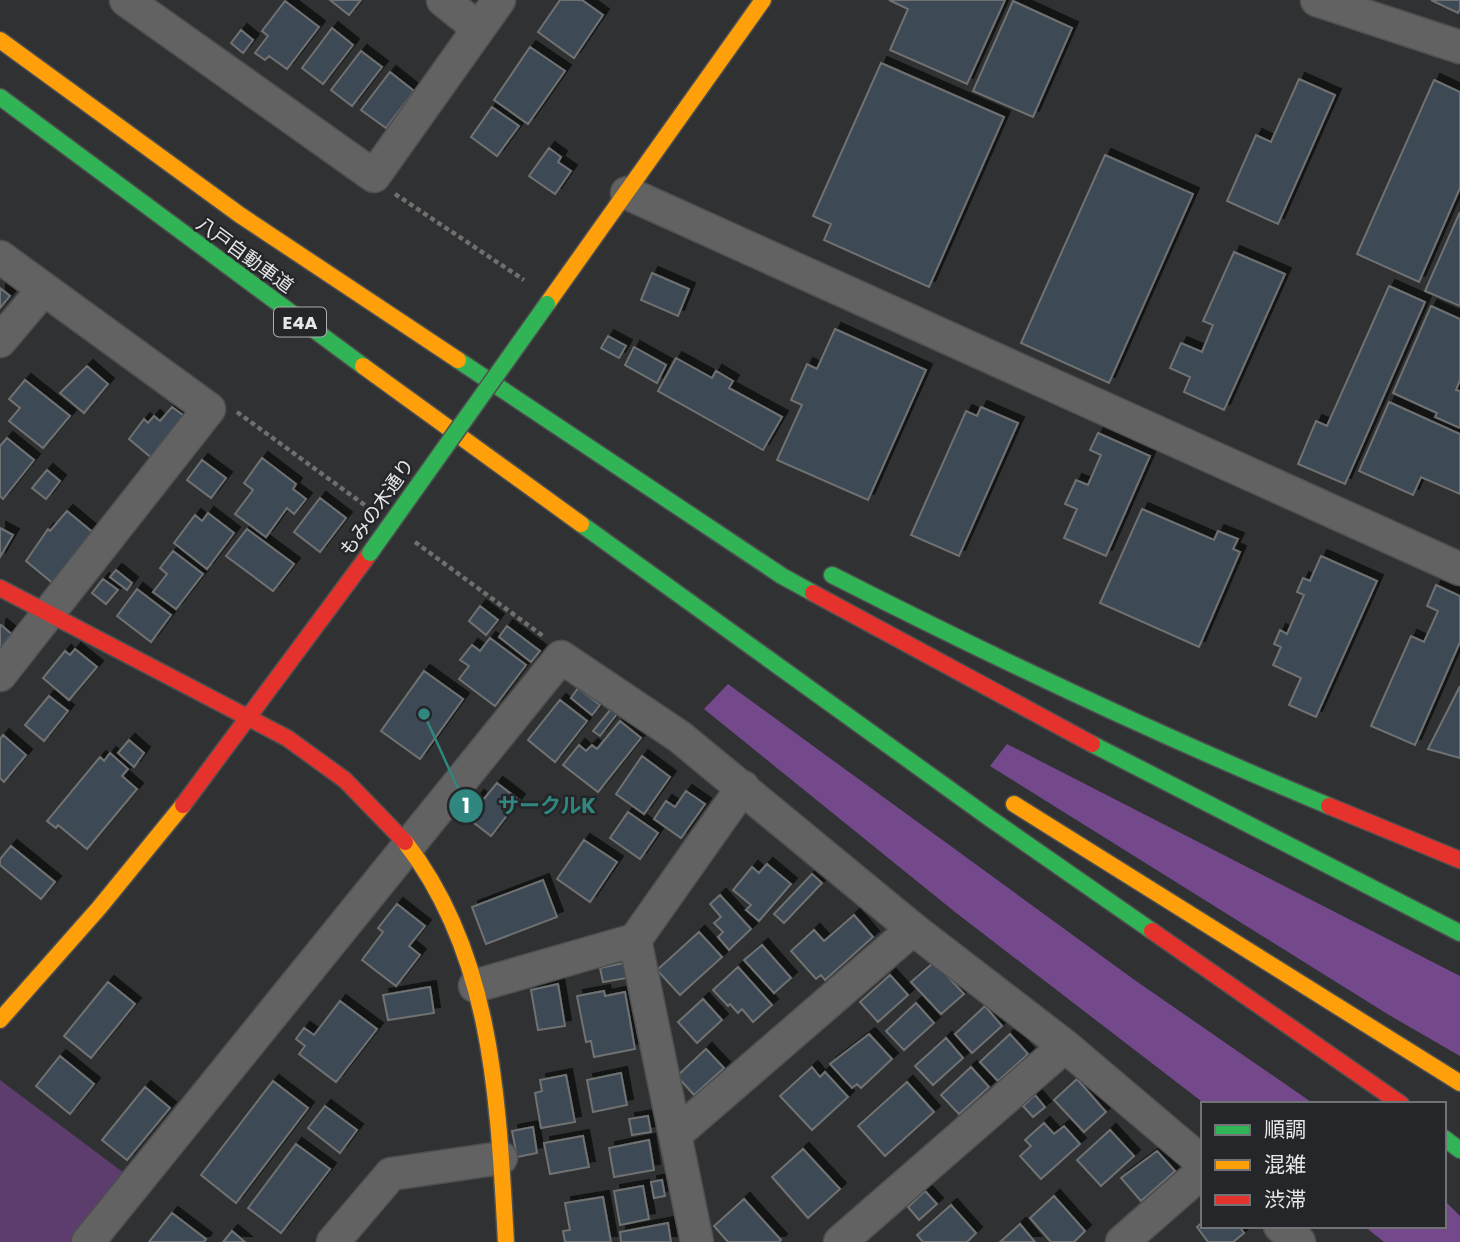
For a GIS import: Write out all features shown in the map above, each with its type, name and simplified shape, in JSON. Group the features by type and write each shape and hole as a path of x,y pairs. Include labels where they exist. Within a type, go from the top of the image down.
{"main road":[{"name":"もみの木通り","path":"0,1020 122,881 251,719 763,0"},
{"name":"八戸自動車道","path":"0,40 240,215 562,430"},
{"name":"八戸自動車道","path":"0,97 174,229 605,541"},
{"path":"562,430 737,525"},
{"path":"562,430 782,576 1159,781 1460,933"},
{"path":"605,541 863,707"},
{"path":"605,541 988,817 1398,1102"},
{"path":"820,569 991,656 1191,749 1460,860"},
{"path":"0,588 287,738 334,772 379,810 409,845 451,916 467,954 475,986 486,1039 500,1158 506,1242"},
{"path":"1004,797 1460,1083"}],"street":[{"path":"126,0 374,176 499,0"},
{"path":"443,0 478,28"},
{"path":"1317,0 1460,47"},
{"path":"627,193 1460,569"},
{"path":"0,257 209,409 0,675"},
{"path":"0,341 43,290"},
{"path":"88,1242 561,657 680,737 913,929 1065,1046 1201,1161"},
{"path":"475,986 635,940 743,787"},
{"path":"676,1134 913,929"},
{"path":"635,940 697,1242"},
{"path":"840,1242 1065,1046"},
{"path":"333,1242 391,1174 500,1158"},
{"path":"1122,1242 1201,1173"},
{"path":"1282,1228 1299,1242"}],"path":[{"path":"374,176 383,187 528,283"}],"shaded area":[{"path":"728,684 1136,981 1311,1102 1202,1102 955,912 704,709"},
{"path":"1007,744 1460,976 1460,1056 1389,1015 990,766"},
{"path":"0,1080 124,1173 70,1242 0,1242"},
{"path":"1446,1202 1460,1216 1460,1242 1384,1242 1366,1228 1446,1228"}],"building":[{"path":"330,0 361,0 349,15"},
{"path":"560,0 582,0 603,15 574,58 538,32"},
{"path":"889,0 1005,0 967,84 890,50 908,9"},
{"path":"1431,0 1460,0 1460,9 1458,13"},
{"path":"285,1 319,27 287,69 269,56 265,60 255,53 268,36 262,31"},
{"path":"1013,1 1072,28 1033,117 973,91"},
{"path":"332,28 353,45 323,84 302,68"},
{"path":"241,30 253,40 243,53 231,43"},
{"path":"530,47 565,71 528,124 494,100"},
{"path":"361,51 382,67 352,106 331,90"},
{"path":"881,63 1004,117 929,287 824,240 831,224 813,216"},
{"path":"390,72 414,91 386,128 361,110"},
{"path":"1299,79 1335,95 1278,224 1227,201 1256,135 1271,142"},
{"path":"1434,80 1460,92 1460,188 1419,282 1357,254"},
{"path":"492,107 519,126 497,156 471,137"},
{"path":"549,148 561,157 558,162 571,171 555,194 529,176"},
{"path":"1105,155 1193,194 1109,383 1021,343"},
{"path":"1460,212 1460,306 1425,291"},
{"path":"1234,252 1285,274 1224,410 1184,392 1190,377 1170,368 1181,343 1202,352 1213,325 1203,321"},
{"path":"652,273 689,289 678,316 641,300"},
{"path":"1389,286 1425,302 1345,484 1298,464 1316,421 1327,426"},
{"path":"0,288 10,296 0,308"},
{"path":"1431,306 1460,319 1460,380 1456,390 1460,391 1460,428 1435,417 1437,413 1393,393"},
{"path":"835,329 926,370 868,500 777,460 802,405 791,400 807,364 817,369"},
{"path":"608,336 626,346 619,358 601,348"},
{"path":"634,347 666,365 657,383 625,365"},
{"path":"676,358 712,378 716,371 733,381 729,388 782,417 763,450 658,391"},
{"path":"87,366 108,384 84,413 60,393"},
{"path":"25,380 70,416 43,448 9,421 20,408 9,399"},
{"path":"1389,402 1460,434 1460,494 1421,477 1413,495 1359,471"},
{"path":"172,407 187,418 153,459 129,439 144,419 148,423 154,416 160,421"},
{"path":"981,407 1018,423 959,556 911,535 966,411 977,416"},
{"path":"1098,433 1150,456 1106,556 1064,538 1077,509 1065,504 1076,480 1088,485 1101,455 1090,450"},
{"path":"7,438 34,460 3,499 0,496 0,446"},
{"path":"262,458 296,484 293,489 306,499 294,514 287,508 266,537 235,514 253,490 244,483"},
{"path":"202,460 226,478 211,498 187,480"},
{"path":"47,470 60,481 46,499 32,488"},
{"path":"320,498 346,518 320,552 294,532"},
{"path":"1142,509 1214,540 1218,531 1238,539 1233,549 1240,552 1199,647 1100,603"},
{"path":"67,511 96,535 55,585 26,561 48,529 50,531"},
{"path":"208,513 234,533 207,569 174,543 195,515 202,521"},
{"path":"0,528 13,535 0,557"},
{"path":"247,529 294,564 273,591 226,556"},
{"path":"173,551 203,574 176,609 153,592 167,574 160,568"},
{"path":"1321,556 1377,581 1316,717 1289,705 1301,678 1273,665 1281,647 1274,644 1280,630 1287,634 1304,595 1297,592 1303,578 1310,581"},
{"path":"116,570 132,583 127,590 110,577"},
{"path":"103,579 118,590 106,604 92,593"},
{"path":"1436,585 1460,596 1460,642 1415,745 1371,726 1411,636 1424,642 1438,611 1427,606"},
{"path":"137,589 171,615 151,642 117,616"},
{"path":"480,606 498,620 486,635 469,621"},
{"path":"0,626 14,636 0,652"},
{"path":"507,626 540,651 531,662 499,637"},
{"path":"490,638 526,665 495,706 459,679 469,666 460,660 472,645 480,651"},
{"path":"75,649 97,667 69,700 43,678 65,651 70,655"},
{"path":"424,671 463,699 420,759 381,731"},
{"path":"1460,686 1460,758 1428,749"},
{"path":"578,688 600,705 592,715 571,698"},
{"path":"49,696 68,711 44,741 25,725"},
{"path":"560,700 587,721 555,762 528,740"},
{"path":"611,709 617,714 600,736 593,731"},
{"path":"620,721 641,738 598,792 563,765 579,745 586,751 592,745 597,749"},
{"path":"3,735 26,755 4,782 0,778 0,739"},
{"path":"129,740 144,753 134,767 118,753"},
{"path":"110,753 128,769 122,776 137,789 87,849 58,825 56,828 47,821 100,757 104,761"},
{"path":"642,756 670,777 644,814 616,794"},
{"path":"497,783 519,800 491,836 469,819 473,814 468,809 478,796 483,800"},
{"path":"686,791 705,804 681,838 654,819 666,801 675,807"},
{"path":"628,812 658,833 640,859 610,838"},
{"path":"584,840 617,862 590,902 557,879"},
{"path":"11,846 55,882 41,899 0,865 0,859"},
{"path":"767,864 791,884 759,921 746,910 751,905 733,890 752,867 759,873"},
{"path":"812,874 822,883 784,923 774,914"},
{"path":"543,880 557,917 486,944 472,907"},
{"path":"720,895 751,929 729,950 718,937 723,932 714,923 721,917 710,904"},
{"path":"397,904 425,926 409,946 420,955 396,986 362,960 383,932 378,928"},
{"path":"854,915 873,937 825,980 821,975 816,979 791,951 814,930 824,941"},
{"path":"699,932 722,957 680,995 657,970"},
{"path":"762,945 791,978 774,993 744,960"},
{"path":"934,962 964,994 941,1014 911,982"},
{"path":"624,963 627,978 603,982 600,968"},
{"path":"738,967 772,1005 753,1022 742,1009 738,1013 713,990"},
{"path":"890,975 908,995 878,1022 860,1002"},
{"path":"108,982 135,1004 91,1058 64,1036"},
{"path":"558,984 565,1026 538,1030 531,990"},
{"path":"430,987 434,1013 388,1020 383,995"},
{"path":"604,991 605,996 625,992 635,1049 594,1057 591,1041 586,1042 577,996"},
{"path":"703,999 722,1020 697,1043 678,1022"},
{"path":"340,1001 377,1029 336,1082 299,1054 305,1046 296,1039 304,1028 314,1035"},
{"path":"916,1003 934,1023 904,1050 886,1031"},
{"path":"985,1006 1002,1026 972,1053 955,1034"},
{"path":"869,1034 892,1059 861,1088 857,1084 852,1088 830,1064"},
{"path":"1010,1034 1028,1054 998,1081 980,1062"},
{"path":"946,1038 963,1058 933,1085 915,1066"},
{"path":"706,1049 724,1068 694,1095 677,1076"},
{"path":"60,1056 94,1084 70,1114 36,1086"},
{"path":"812,1067 820,1077 825,1072 848,1097 812,1130 780,1096"},
{"path":"971,1067 989,1087 959,1114 941,1095"},
{"path":"621,1073 627,1105 593,1112 587,1080"},
{"path":"566,1075 575,1122 541,1128 535,1093 542,1091 540,1080"},
{"path":"1077,1079 1106,1112 1084,1132 1054,1100"},
{"path":"273,1081 308,1108 236,1203 201,1175"},
{"path":"907,1082 934,1112 885,1156 858,1126"},
{"path":"145,1087 170,1108 127,1160 102,1140"},
{"path":"1035,1095 1045,1107 1033,1117 1023,1106"},
{"path":"325,1106 357,1130 340,1153 308,1128"},
{"path":"648,1116 651,1132 632,1135 629,1119"},
{"path":"1044,1123 1054,1134 1064,1126 1080,1144 1041,1179 1020,1156 1031,1146 1025,1140"},
{"path":"533,1127 537,1153 517,1157 512,1131"},
{"path":"1110,1130 1134,1156 1101,1186 1077,1160"},
{"path":"583,1136 589,1167 550,1174 544,1143"},
{"path":"649,1140 654,1170 614,1177 609,1148"},
{"path":"296,1144 330,1169 281,1233 248,1208"},
{"path":"803,1149 840,1189 808,1218 772,1177"},
{"path":"1157,1151 1175,1171 1141,1201 1121,1178"},
{"path":"662,1180 665,1196 654,1198 651,1182"},
{"path":"643,1186 649,1219 620,1225 614,1191"},
{"path":"925,1191 937,1204 919,1220 908,1207"},
{"path":"1054,1196 1085,1231 1074,1242 1051,1242 1030,1218"},
{"path":"603,1197 611,1242 565,1242 563,1231 570,1230 565,1203"},
{"path":"744,1199 781,1240 779,1242 728,1242 714,1226"},
{"path":"951,1205 976,1233 967,1242 923,1242 917,1235"},
{"path":"172,1213 206,1239 204,1242 149,1242"},
{"path":"668,1223 671,1242 621,1242 620,1232"},
{"path":"1020,1224 1035,1242 1000,1242"},
{"path":"1201,1224 1201,1228 1240,1228 1244,1233 1233,1242 1208,1242 1197,1227"},
{"path":"232,1231 245,1242 223,1242"}],"traffic: fast":[{"path":"0,97 363,366"},
{"path":"370,553 547,304"},
{"path":"458,360 782,576 813,593"},
{"path":"581,524 988,817 1152,931"},
{"path":"832,575 1078,695 1329,806"},
{"path":"1092,744 1460,933"},
{"path":"1446,1140 1460,1150"}],"traffic: slow":[{"path":"547,304 763,0"},
{"path":"0,40 240,215 458,360"},
{"path":"363,366 581,524"},
{"path":"1014,804 1460,1083"},
{"path":"0,1020 99,908 183,805"},
{"path":"405,842 435,887 457,933 474,982 494,1085 506,1242"}],"traffic: jam":[{"path":"183,805 370,553"},
{"path":"0,588 287,738 345,780 405,842"},
{"path":"813,593 1092,744"},
{"path":"1329,806 1460,860"},
{"path":"1152,931 1398,1102"}],"place":[{"name":"サークルK","path":"424,714"}]}
